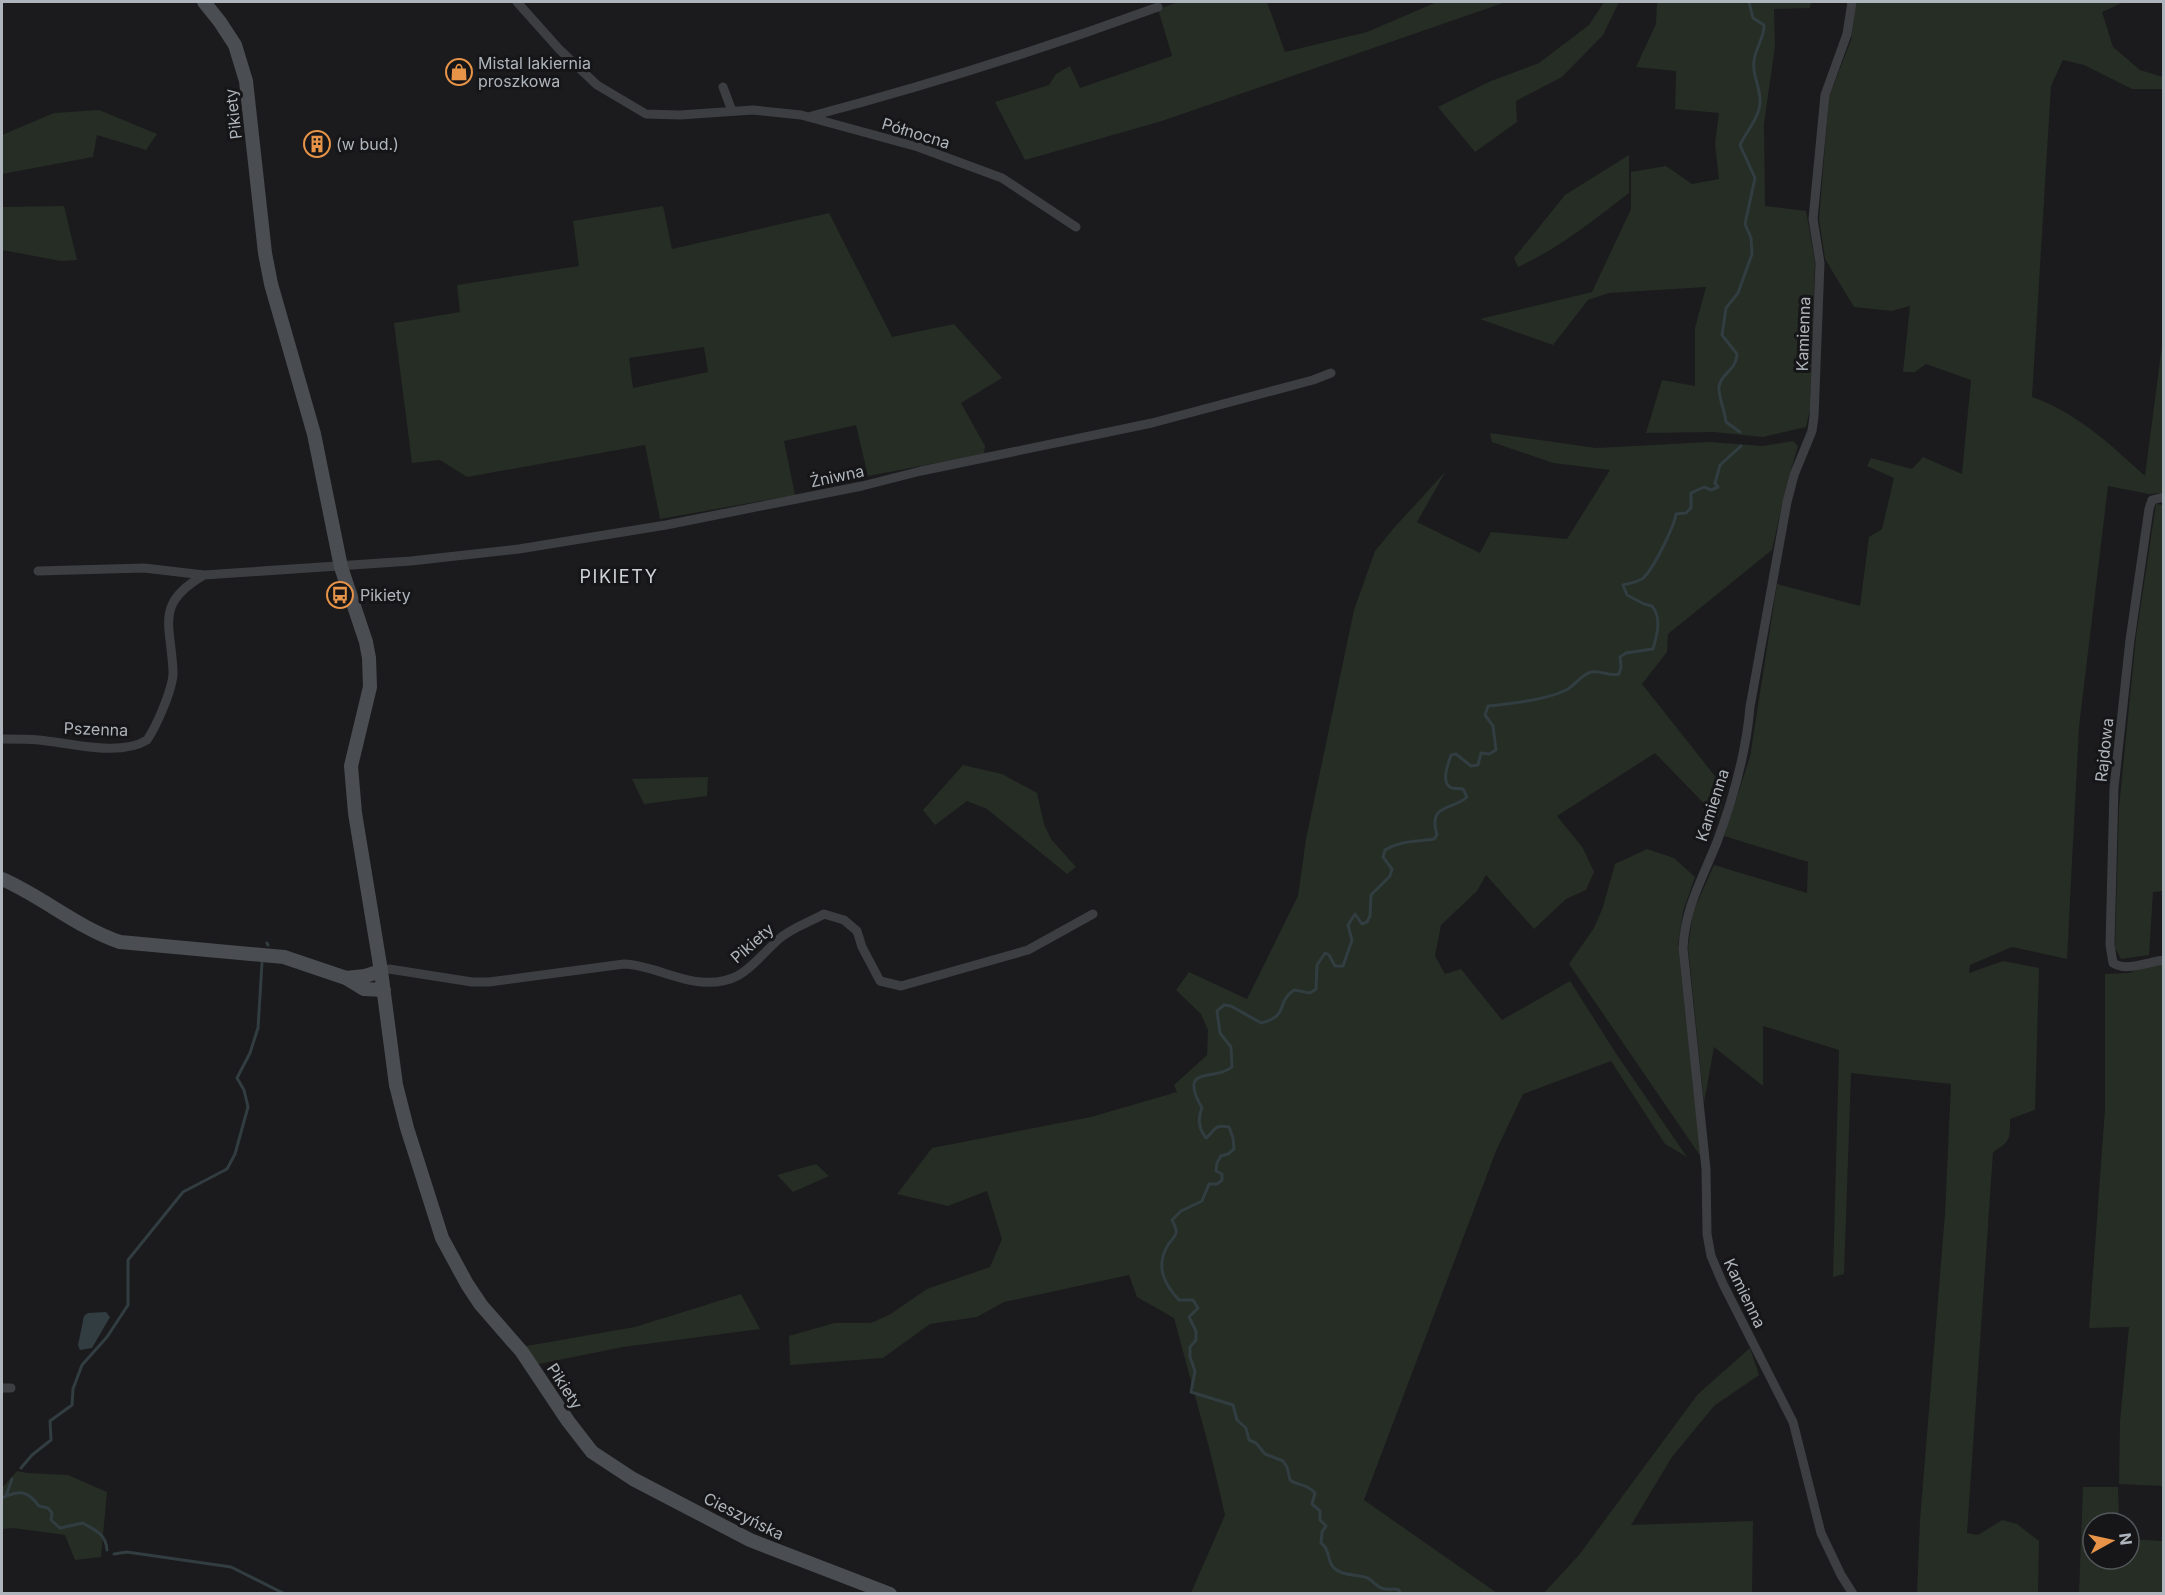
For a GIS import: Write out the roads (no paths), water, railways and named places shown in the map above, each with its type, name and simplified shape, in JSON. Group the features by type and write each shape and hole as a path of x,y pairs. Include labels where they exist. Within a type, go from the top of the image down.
{"street":[{"name":"Pikiety","path":"204,2 235,45 246,81 264,242 271,284 314,434 341,567 366,642 369,658 370,687 366,711 354,750 351,783 384,990 396,1085 407,1128 442,1238 453,1261 477,1298 522,1352 568,1421 592,1452"},
{"name":"Północna","path":"520,2 559,50 597,86 646,114 771,111 808,117 918,147 1002,178 1076,227"},
{"name":"Kamienna","path":"1852,2 1847,34 1825,95 1813,219 1820,263 1812,432 1794,475 1787,502 1750,707 1747,738 1736,783 1717,842 1688,911 1683,948 1706,1169 1707,1234 1711,1257 1793,1422 1821,1533 1841,1575 1853,1593"},
{"path":"808,117 892,95 982,67 1158,7"},
{"path":"723,87 732,111"},
{"name":"Żniwna","path":"341,567 519,549 666,525 862,486 921,471 1152,423 1331,373"},
{"name":"Rajdowa","path":"2163,497 2152,500 2149,510 2130,640 2115,788 2110,945 2113,963 2119,967 2127,968 2163,960"},
{"path":"38,571 144,568 204,576 341,567"},
{"name":"Pszenna","path":"2,739 117,747 139,744 147,740 172,680 168,619 174,600 188,584 204,576"},
{"path":"2,879 40,898 98,933 120,942 284,957 346,978 364,989 384,990"},
{"name":"Pikiety","path":"381,971 389,969 472,982 489,982 624,964 641,965 698,982 719,982 737,977 750,969 781,937 824,914 844,920 857,931 862,947 880,981 901,987 1028,950 1093,914"},
{"path":"346,978 381,971"},
{"name":"Cieszyńska","path":"592,1452 633,1479 750,1540 890,1593"}],"waterway":[{"path":"1740,432 1726,422 1719,387 1722,379 1734,364 1737,354 1722,335 1726,308 1738,293 1752,254 1751,238 1745,224 1755,178 1740,145 1759,109 1760,97 1754,62 1764,25 1753,18 1749,2"},
{"path":"1400,1594 1399,1590 1382,1588 1368,1578 1336,1570 1326,1548 1321,1543 1322,1532 1326,1526 1320,1520 1320,1511 1312,1504 1315,1493 1308,1487 1290,1480 1283,1461 1265,1454 1256,1443 1249,1440 1246,1428 1237,1420 1233,1405 1191,1392 1195,1371 1190,1357 1190,1347 1196,1340 1196,1331 1189,1317 1198,1308 1193,1300 1179,1300 1169,1288 1163,1274 1162,1260 1176,1233 1172,1220 1181,1211 1202,1201 1209,1184 1217,1184 1222,1180 1222,1174 1216,1171 1217,1163 1221,1156 1234,1149 1229,1127 1217,1127 1206,1138 1204,1135 1199,1120 1202,1108 1195,1094 1194,1085 1201,1077 1232,1067 1231,1047 1220,1033 1217,1011 1224,1005 1231,1006 1261,1023 1276,1017 1288,995 1294,990 1310,993 1316,989 1317,965 1325,953 1329,955 1335,966 1343,966 1352,940 1348,925 1355,914 1362,924 1367,922 1370,916 1371,895 1390,876 1392,869 1383,857 1385,850 1403,843 1434,839 1437,835 1435,825 1439,812 1467,797 1463,789 1452,788 1446,782 1451,755 1456,754 1471,766 1478,765 1481,753 1489,754 1496,750 1493,726 1485,715 1488,706 1551,696 1568,689 1591,672 1619,674 1620,657 1626,653 1653,649 1658,627 1655,611 1652,606 1627,595 1623,585 1640,580 1646,575 1662,549 1676,514 1686,513 1691,508 1691,493 1704,487 1711,490 1718,487 1715,483 1720,465 1741,446"},
{"path":"21,1468 32,1455 51,1440 50,1421 72,1405 73,1389 82,1365 107,1337 128,1305 128,1260 183,1192 227,1169 235,1154 248,1107 244,1090 237,1078 250,1053 258,1028 262,963"},
{"path":"6,1496 12,1479"},
{"path":"2,1498 18,1493 27,1494 39,1506 48,1508 52,1513 51,1520 60,1528 83,1523 96,1531 105,1540 107,1550"},
{"path":"114,1554 127,1552 231,1567 285,1594"}],"place":[{"name":"Mistal lakiernia proszkowa","path":"459,72"},
{"name":"(w bud.)","path":"317,144"},
{"name":"Pikiety","path":"340,595"}],"district":[{"name":"PIKIETY","path":"619,577"}]}
